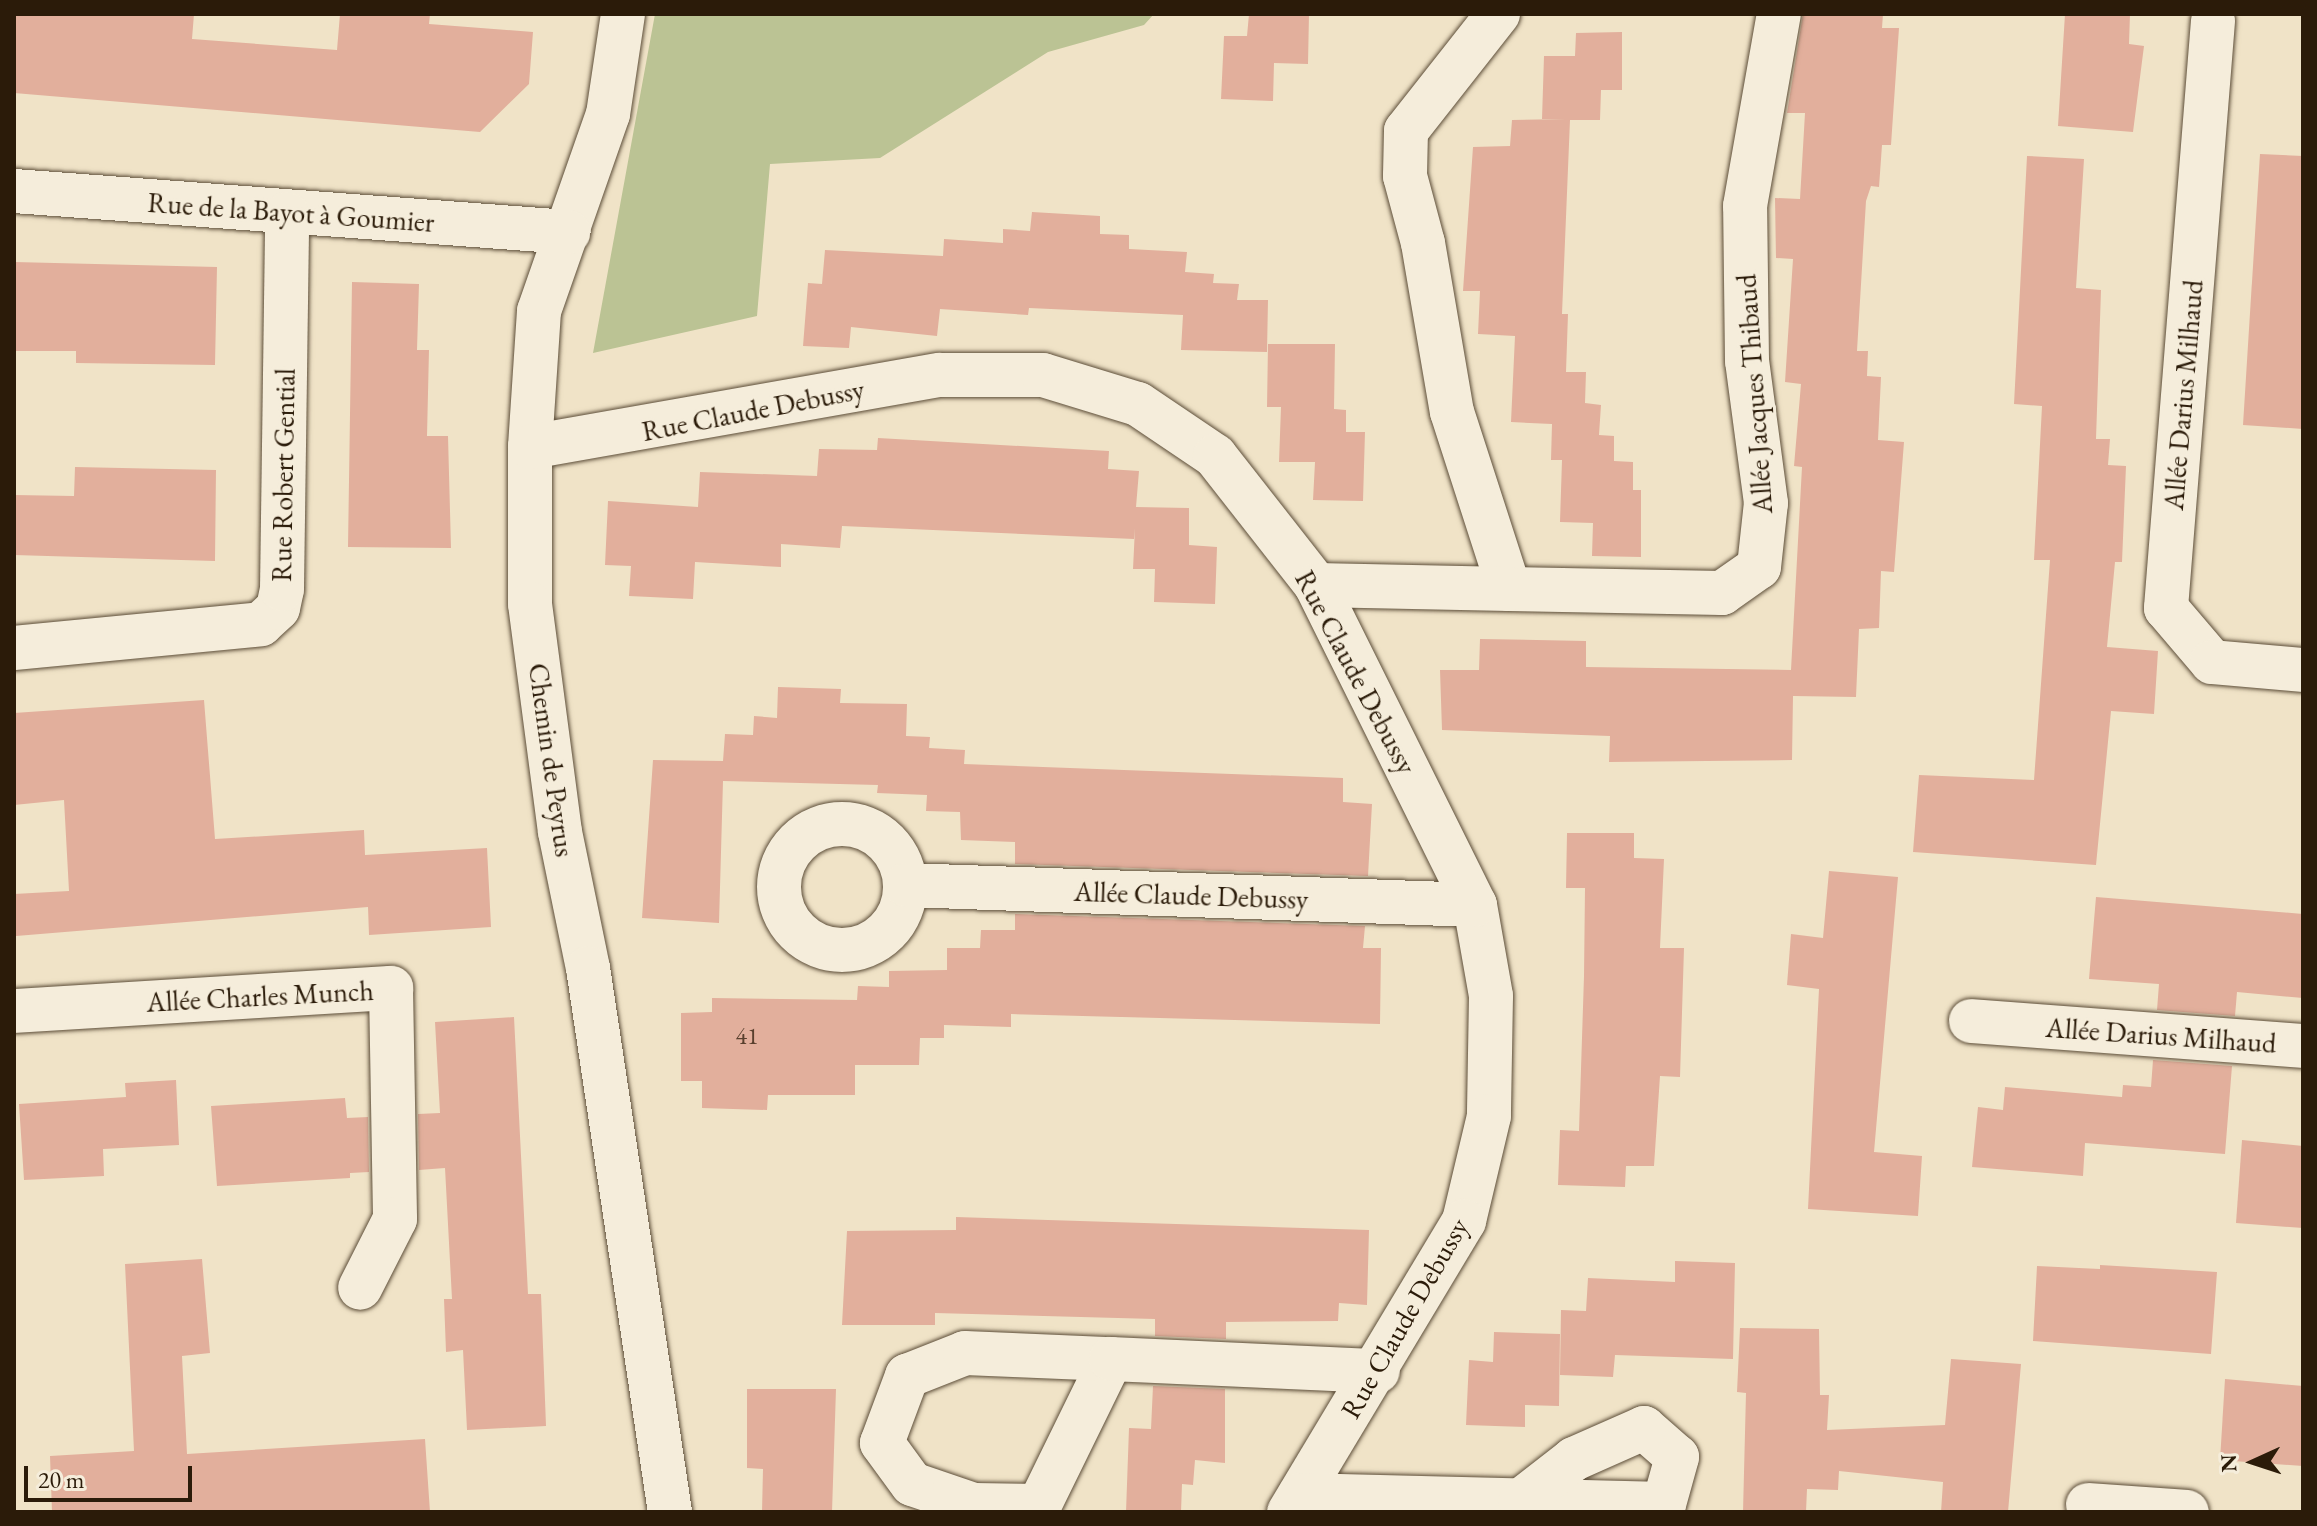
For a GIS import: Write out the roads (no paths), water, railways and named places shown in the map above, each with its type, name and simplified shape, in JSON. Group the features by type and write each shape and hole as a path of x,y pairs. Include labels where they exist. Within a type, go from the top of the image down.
{"street":[{"name":"Chemin de Peyrus","path":"623,14 608,114 539,311 530,447 530,604 554,786 588,968 670,1512"},
{"path":"1498,14 1406,131 1405,176 1423,243 1452,412 1509,589"},
{"name":"Allée Jacques Thibaud","path":"1316,585 1722,593 1759,567 1766,503 1747,361 1745,206 1779,14"},
{"name":"Allée Darius Milhaud","path":"2213,21 2166,608 2212,662 2303,670"},
{"name":"Rue de la Bayot à Goumier","path":"14,191 287,214 568,232"},
{"name":"Rue Robert Gential","path":"14,648 261,624 278,608 282,589 287,214"},
{"name":"Rue Claude Debussy","path":"530,447 940,375 1043,375 1138,404 1215,456 1316,585 1475,905 1491,996 1489,1116 1464,1221 1378,1371 1294,1503"},
{"name":"Allée Claude Debussy","path":"906,885 1475,905"},
{"name":"Allée Charles Munch","path":"14,1011 391,988 395,1219 360,1288"},
{"name":"Allée Darius Milhaud","path":"1971,1021 2303,1046"},
{"path":"1111,1359 1039,1506 974,1505 912,1484 882,1443 907,1376 965,1353 1111,1359 1378,1371"},
{"path":"1294,1503 1520,1501"},
{"path":"2088,1505 2187,1512"}]}
